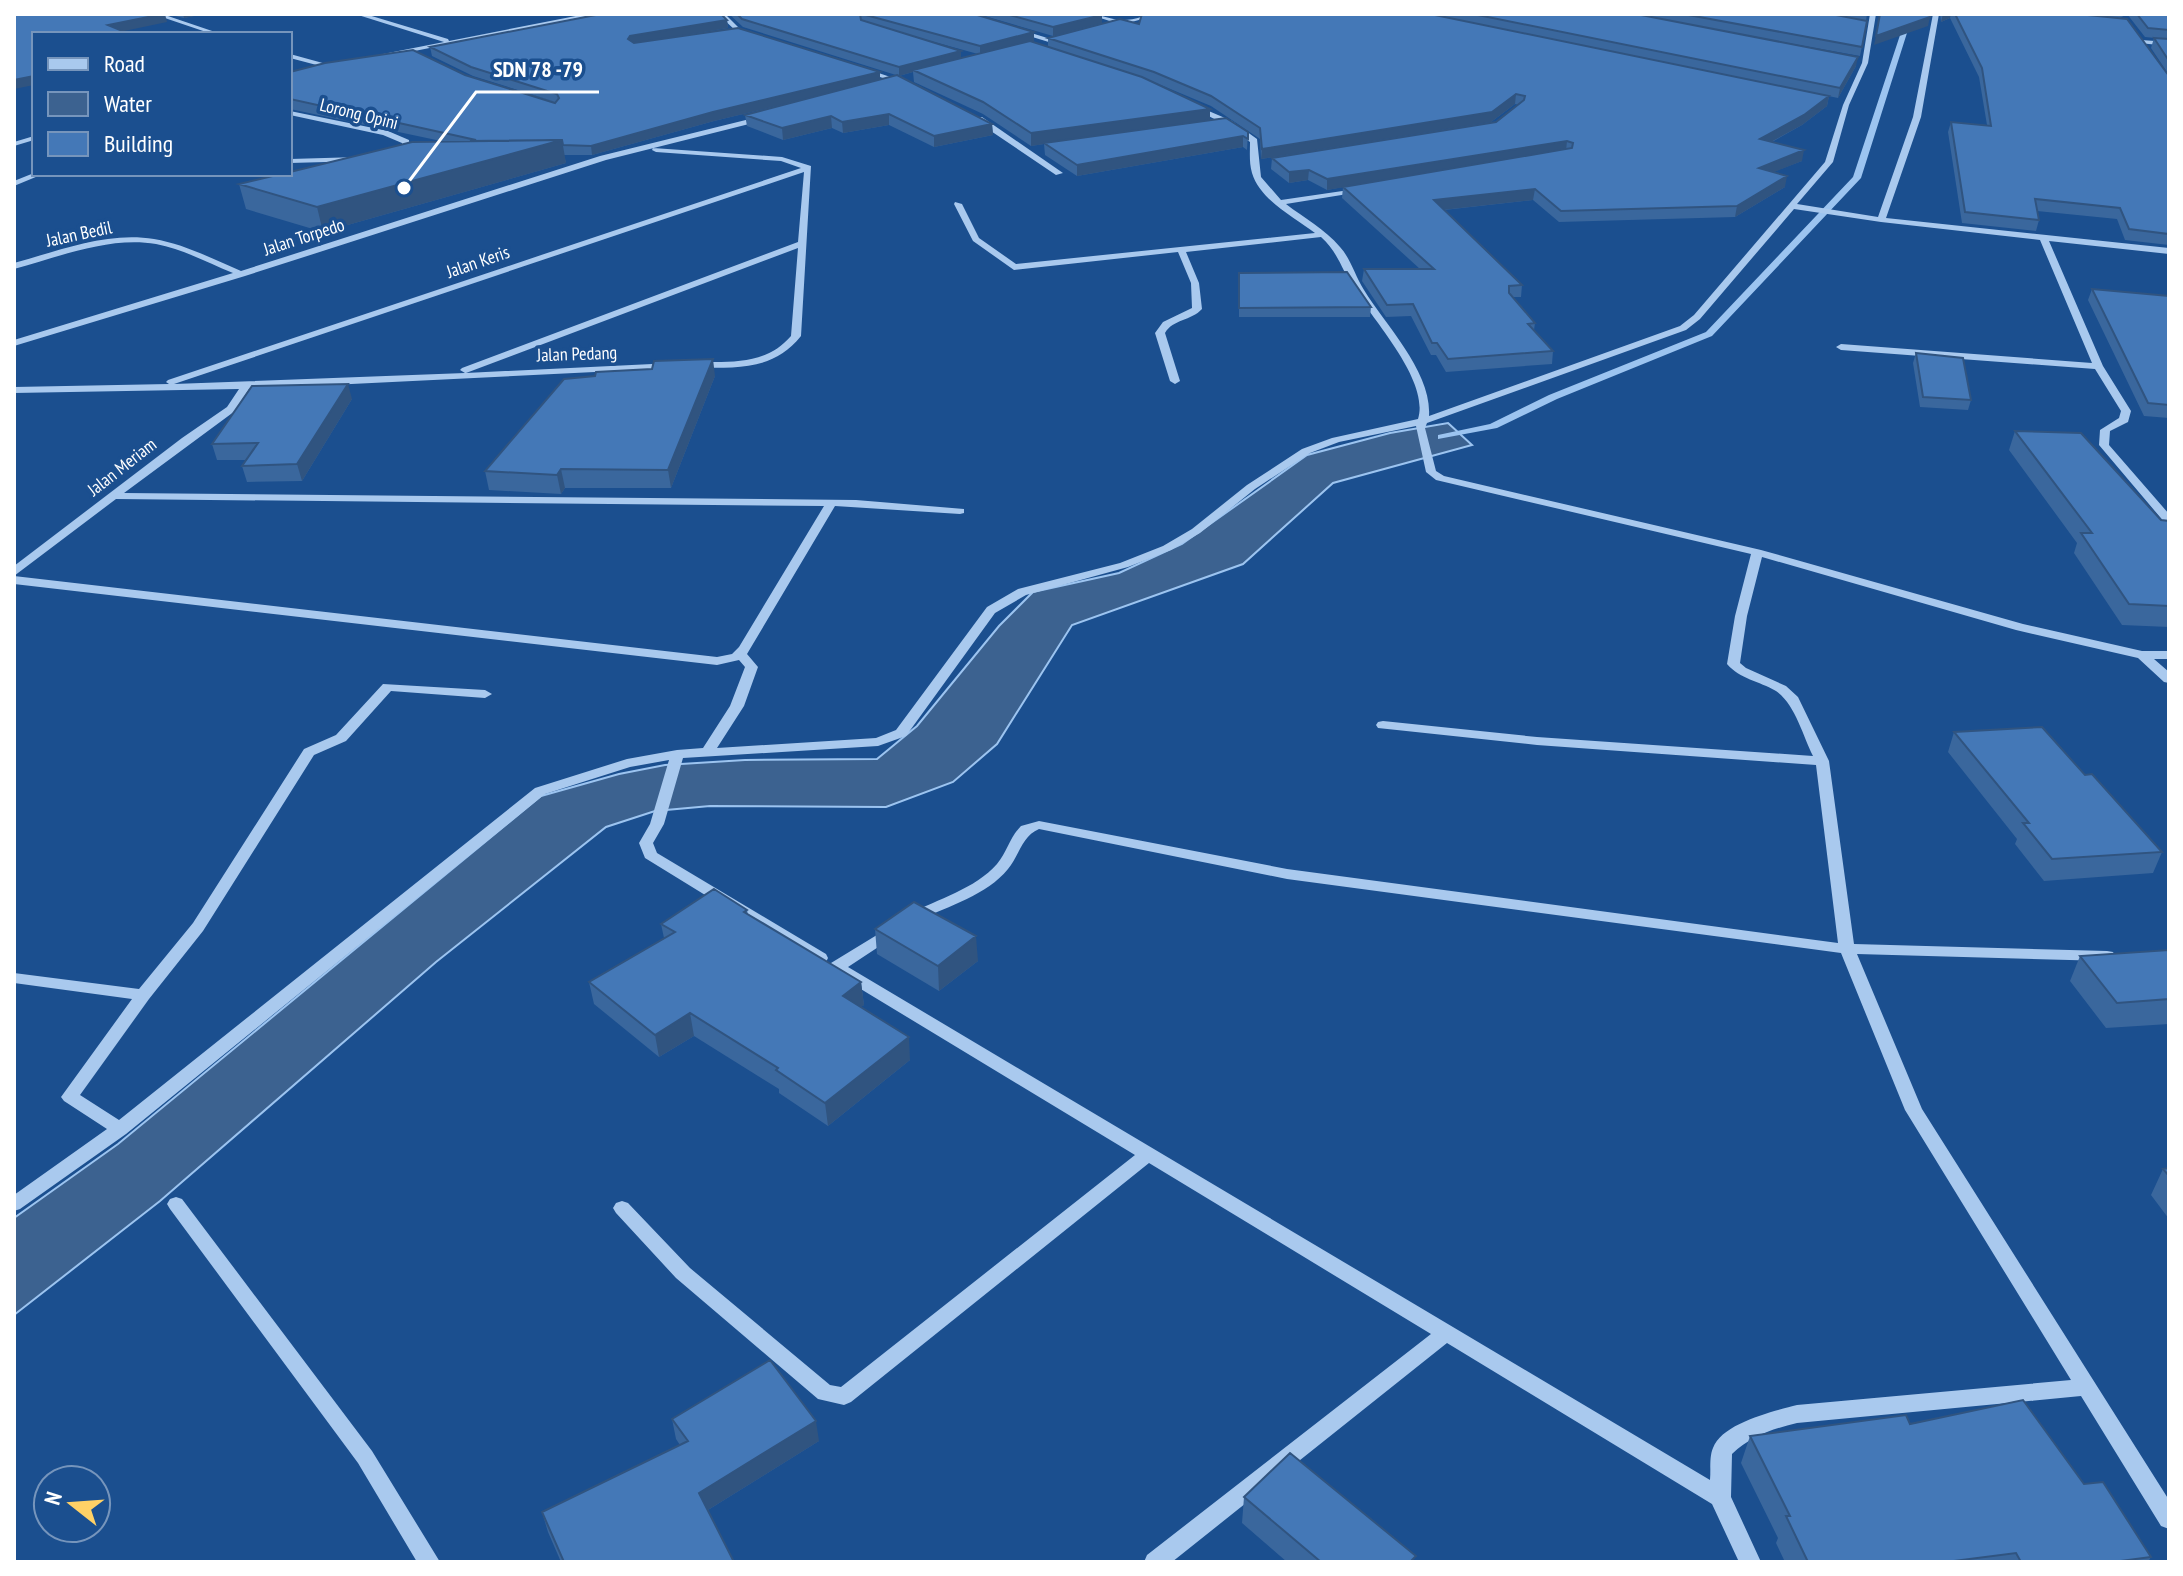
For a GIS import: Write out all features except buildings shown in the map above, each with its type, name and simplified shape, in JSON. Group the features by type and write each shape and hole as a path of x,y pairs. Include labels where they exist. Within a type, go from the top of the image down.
{"street":[{"path":"156,14 212,32"},
{"path":"358,14 451,41"},
{"path":"570,14 580,17"},
{"path":"368,58 595,14"},
{"path":"721,14 739,31"},
{"path":"1091,14 1124,23"},
{"path":"1109,27 1157,14"},
{"path":"14,1204 120,1129 540,791 627,763 707,753 888,739 901,733 991,610 1006,599 1124,565 1167,548 1196,531 1251,487 1306,451 1336,440 1422,424 1683,328 1697,317 1798,207 1829,162 1846,105 1865,63 1873,14"},
{"path":"1881,220 1917,117 1936,14"},
{"path":"1858,24 1872,27"},
{"path":"1014,30 1052,41"},
{"path":"726,33 739,31 764,38"},
{"path":"2135,33 2148,53"},
{"path":"1030,47 1066,37"},
{"path":"2141,42 2169,44"},
{"path":"409,50 421,56"},
{"path":"292,57 328,66"},
{"path":"1850,60 1865,63"},
{"path":"303,72 341,63"},
{"path":"858,68 914,88"},
{"path":"885,86 914,78"},
{"path":"1179,100 1229,123 1254,141 1254,166 1258,181 1280,203 1339,250 1358,288 1401,350 1425,399 1422,424 1431,472 1459,484 1757,552 2020,627 2142,655 2169,655"},
{"path":"1830,102 1846,105"},
{"name":"Lorong Opini","path":"292,113 385,133 406,142 406,157"},
{"path":"966,113 1059,173"},
{"path":"573,158 603,158 764,117"},
{"path":"1211,125 1229,123"},
{"path":"643,149 773,158 798,162 808,168"},
{"path":"1027,152 1047,149"},
{"path":"392,158 421,158"},
{"name":"Jalan Torpedo","path":"14,343 242,274 603,158"},
{"path":"292,161 363,159"},
{"path":"1254,166 1269,163"},
{"name":"Jalan Pedang","path":"14,390 246,386 767,361 785,349 796,336 808,168"},
{"name":"Jalan Keris","path":"158,387 808,168"},
{"path":"14,184 34,176"},
{"path":"1280,203 1370,188"},
{"path":"958,204 976,239 1014,267 1320,235"},
{"path":"1798,207 1881,220 2169,251"},
{"path":"2044,239 2098,366 2124,404 2127,415 2124,420 2105,430 2104,445 2169,521"},
{"name":"Jalan Bedil","path":"14,266 98,244 142,240 167,245 242,274"},
{"path":"451,375 802,244"},
{"path":"1175,381 1160,333 1166,322 1188,318 1197,309 1195,283 1181,249"},
{"path":"1841,347 2098,366"},
{"name":"Jalan Meriam","path":"14,572 231,409 246,386"},
{"path":"113,496 831,503 960,511"},
{"path":"14,580 717,661 740,654 831,503"},
{"path":"1757,552 1738,628 1733,664 1741,671 1781,689 1793,700 1822,761 1847,949 1914,1110 2169,1519"},
{"path":"707,753 737,706 752,667 740,654"},
{"path":"2142,655 2169,679"},
{"path":"120,1129 70,1097 143,995 198,927 309,752 341,738 385,688 485,694"},
{"path":"1383,725 1537,741 1822,761"},
{"path":"676,759 657,824 646,843 650,855 1720,1497"},
{"path":"837,967 905,922 990,878 1005,864 1021,834 1033,825 1287,874 1847,949 2123,956"},
{"path":"14,978 143,995"},
{"path":"622,1208 695,1283 825,1393 844,1396 1148,1154"},
{"path":"176,1204 365,1457 429,1562"},
{"path":"1155,1562 1446,1333"},
{"path":"1750,1562 1720,1497 1722,1450 1737,1434 1759,1423 1797,1414 2087,1387"}],"water":[{"path":"1448,423 1472,445 1333,483 1243,564 1072,625 997,744 953,782 886,807 710,806 655,811 606,827 436,962 160,1201 14,1315 14,1218 118,1144 541,796 619,774 665,765 745,760 877,759 917,726 999,626 1033,592 1119,573 1182,544 1307,455 1390,433"}],"waterway":[{"path":"1442,437 1493,426 1553,397 1709,334 1857,178 1910,14"}],"place":[{"name":"SDN 78 -79","path":"404,188"}]}
